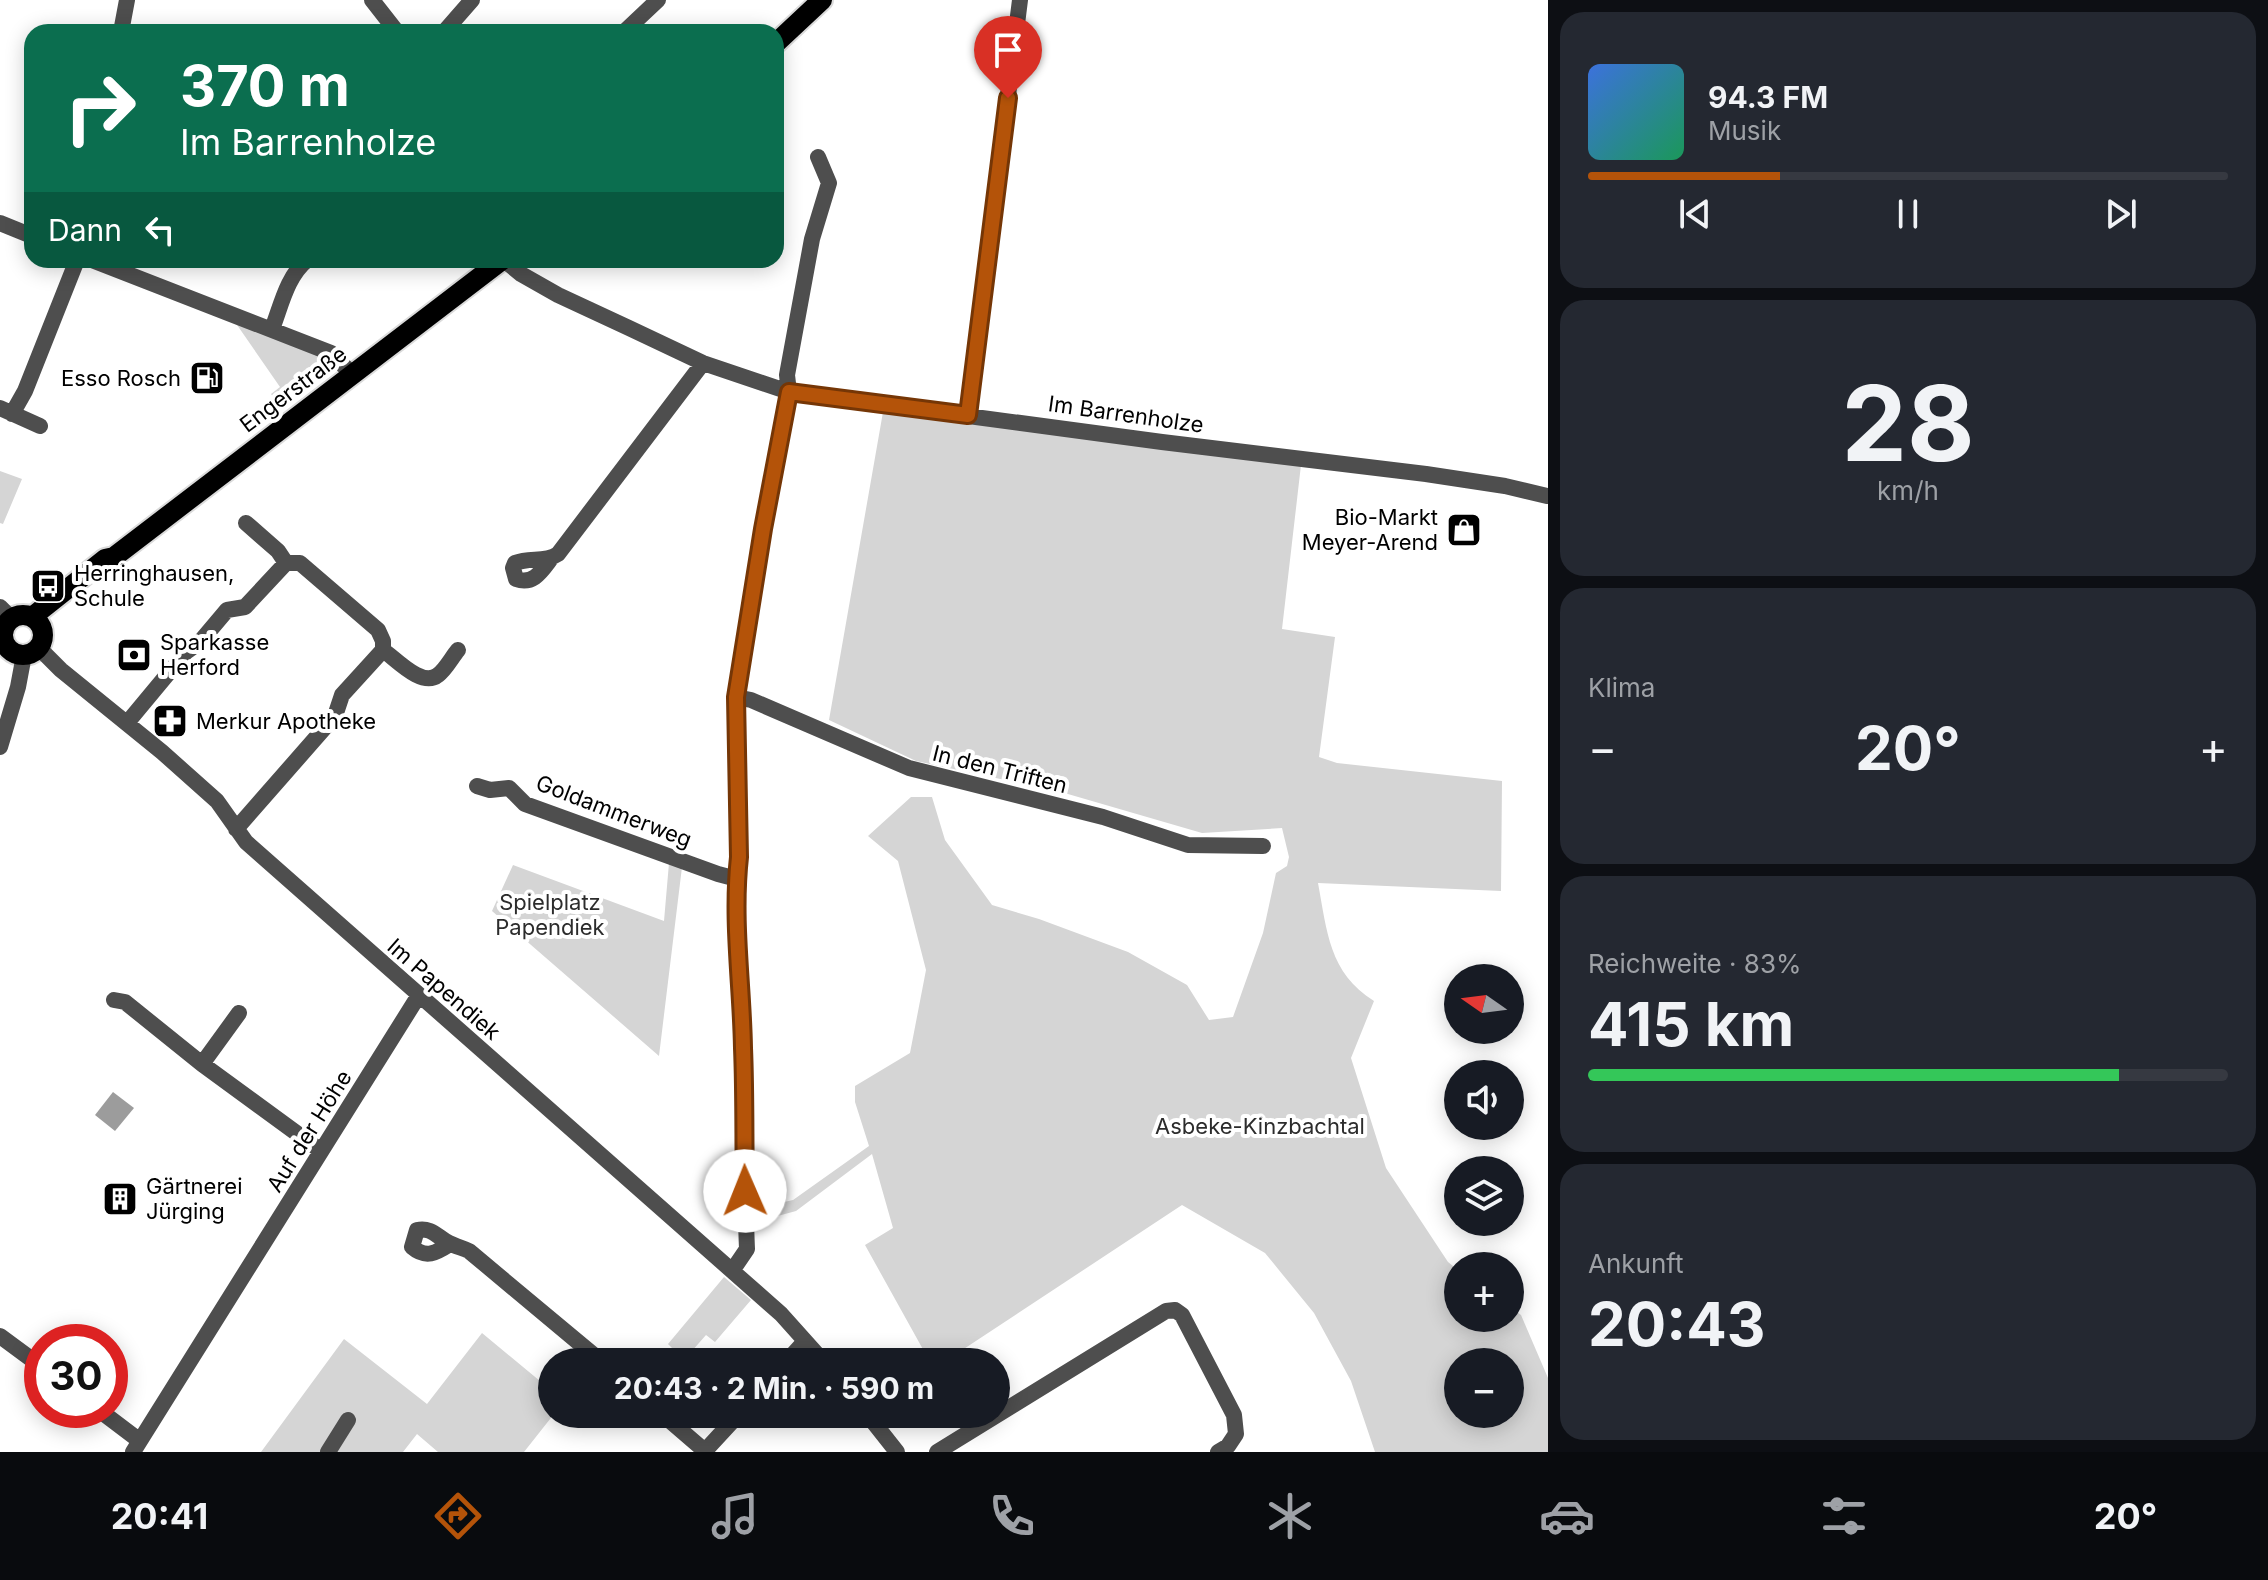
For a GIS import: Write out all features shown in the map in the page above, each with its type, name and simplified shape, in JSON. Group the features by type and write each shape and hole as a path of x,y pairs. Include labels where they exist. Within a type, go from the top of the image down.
{"main road":[{"path":"784,36 822,0"},
{"name":"Engerstraße","path":"16,634 109,566 114,557 492,268"}],"street":[{"path":"122,24 127,0"},
{"path":"372,0 391,24"},
{"path":"451,24 472,0"},
{"path":"632,24 658,0"},
{"path":"968,415 1020,0"},
{"path":"732,1271 747,1249 737,879 736,697 789,392 787,375 812,239 829,183 818,157"},
{"path":"0,223 24,233"},
{"path":"40,426 6,411 25,391 74,268"},
{"path":"113,268 331,353 352,374"},
{"path":"272,329 297,268"},
{"name":"Im Barrenholze","path":"513,268 558,295 703,363 789,392 1437,475 1547,496"},
{"path":"550,560 558,554 703,363"},
{"path":"246,523 278,551 286,563"},
{"path":"127,723 186,652 200,642 227,610 245,607 286,563 300,563 378,630 383,650 342,695 335,716 236,829"},
{"path":"0,747 18,687 16,634"},
{"name":"Im Papendiek","path":"16,634 127,723 217,801 246,842 781,1314 811,1348"},
{"path":"383,650 421,678 430,679 437,676 458,650"},
{"name":"In den Triften","path":"736,697 751,700 909,768 1103,817 1188,845 1263,846"},
{"name":"Goldammerweg","path":"477,786 490,790 509,788 525,804 737,879"},
{"name":"Auf der Höhe","path":"137,1446 419,995"},
{"path":"114,1000 125,1002 202,1064 321,1151"},
{"path":"202,1064 239,1013"},
{"path":"450,1244 469,1251 585,1348"},
{"path":"937,1452 1166,1311 1175,1310 1182,1315 1234,1415 1236,1434 1228,1446 1218,1452"},
{"path":"0,1336 24,1354"},
{"path":"799,1348 805,1341"},
{"path":"328,1452 348,1420"},
{"path":"118,1428 137,1446"},
{"path":"678,1428 704,1451 726,1428"},
{"path":"878,1428 897,1452"}],"green space":[{"path":"235,322 321,355 328,371 293,399 276,401 271,394 280,387"},
{"name":"Asbeke-Kinzbachtal","path":"883,412 1301,465 1282,629 1335,637 1319,757 1337,763 1502,781 1501,891 1318,883 1332,950 1348,978 1374,1001 1351,1058 1386,1168 1444,1256 1444,1332 1524,1332 1524,1322 1548,1378 1548,1452 1375,1452 1351,1381 1314,1313 1265,1253 1182,1205 965,1348 922,1348 865,1245 893,1228 872,1154 796,1211 759,1221 758,1208 793,1200 869,1146 855,1102 855,1086 910,1053 926,970 898,861 868,836 911,797 932,797 945,840 992,905 1128,952 1187,985 1209,1020 1233,1017 1263,933 1276,873 1287,866 1289,857 1282,828 1202,833 1061,792 916,761 829,720"},
{"path":"0,471 22,479 3,524 0,523"},
{"name":"Spielplatz Papendiek","path":"669,863 682,867 659,1056 492,911 513,865 664,921"},
{"path":"724,1277 751,1300 715,1342 706,1335 695,1348 672,1348 668,1344"},
{"path":"482,1333 538,1379 538,1428 543,1428 524,1452 438,1452 417,1434 403,1452 261,1452 344,1339 427,1404"}],"shaded area":[{"path":"113,1092 134,1108 115,1131 95,1115"}],"place":[{"name":"Esso Rosch","path":"207,378"},
{"name":"Bio-Markt Meyer-Arend","path":"1464,530"},
{"name":"Herringhausen, Schule","path":"48,586"},
{"name":"Sparkasse Herford","path":"134,655"},
{"name":"Merkur Apotheke","path":"170,721"},
{"name":"Gärtnerei Jürging","path":"120,1199"}],"route":[{"path":"745,1191 743,1048 737,941 736,697 789,392 968,415 1008,98"}]}
